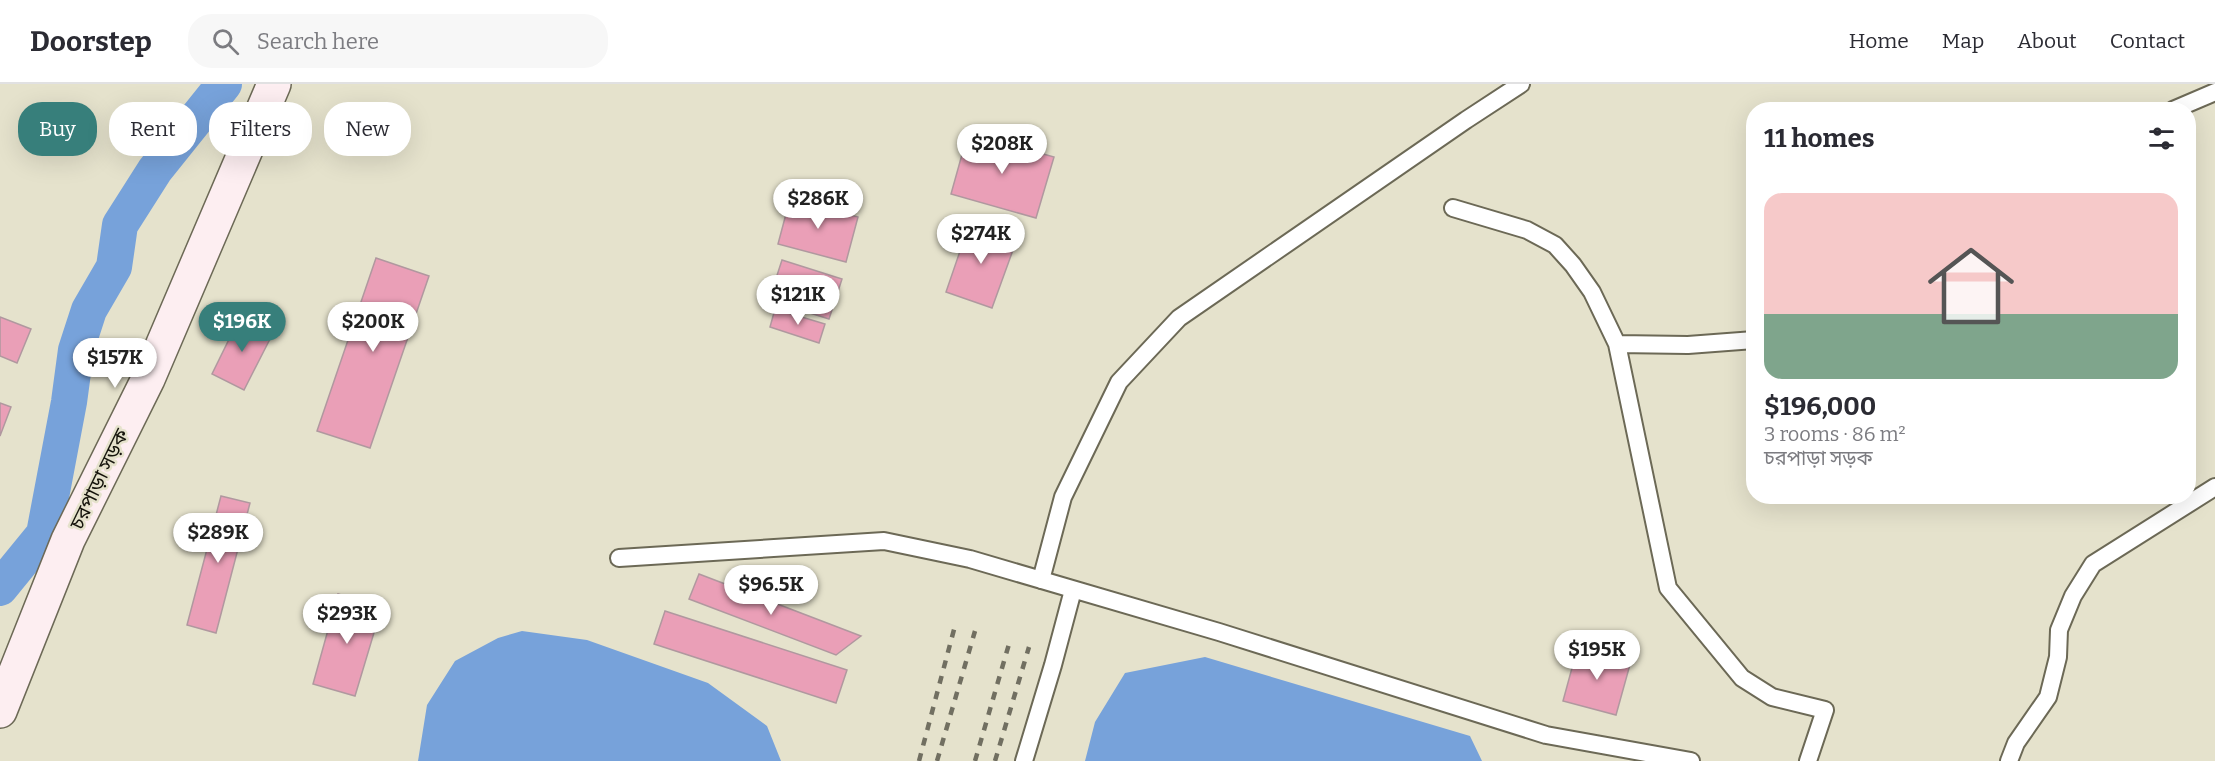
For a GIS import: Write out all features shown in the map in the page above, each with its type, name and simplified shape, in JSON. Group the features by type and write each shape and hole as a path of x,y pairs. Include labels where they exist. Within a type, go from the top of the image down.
{"street":[{"name":"চরপাড়া সড়ক","path":"0,711 68,540 148,379 274,84"}],"lane":[{"path":"1041,580 1064,497 1119,382 1179,318 1521,84"},
{"path":"2192,102 2215,92"},
{"path":"1453,208 1527,230 1555,245 1592,291 1617,344 1668,588 1742,678 1772,697 1825,710 1808,761"},
{"path":"1617,344 1688,345 1746,341"},
{"path":"2196,500 2215,488"},
{"path":"2009,761 2016,743 2048,697 2058,657 2059,630 2073,596 2093,564 2189,504"},
{"path":"620,558 884,541 970,559 1219,632 1546,735 1691,761"},
{"path":"1024,761 1073,590"}],"water":[{"path":"522,631 587,640 708,683 767,726 781,761 418,761 427,705 455,661 498,638"},
{"path":"1205,657 1470,736 1482,761 1085,761 1095,722 1125,673"}],"building":[{"path":"968,133 1054,157 1036,218 951,194"},
{"path":"790,199 858,217 846,262 778,244"},
{"path":"970,222 1017,239 992,308 946,292"},
{"path":"376,258 429,276 370,448 317,431"},
{"path":"782,260 842,279 829,319 769,300"},
{"path":"775,309 825,324 819,343 770,327"},
{"path":"0,317 31,329 17,363 0,356"},
{"path":"240,317 273,333 244,390 212,374"},
{"path":"0,403 11,407 0,436"},
{"path":"221,496 250,503 216,633 187,625"},
{"path":"699,574 861,636 836,655 689,599"},
{"path":"338,594 382,606 355,696 313,684"},
{"path":"665,611 847,670 836,703 654,644"},
{"path":"1578,646 1631,661 1616,715 1563,701"}],"waterway":[{"path":"0,588 44,534 69,402 76,350 89,310 114,267 120,225 155,170 224,84"}],"railway":[{"path":"919,761 956,622"},
{"path":"937,761 975,631"},
{"path":"975,761 1009,644"},
{"path":"995,761 1029,647"}]}
